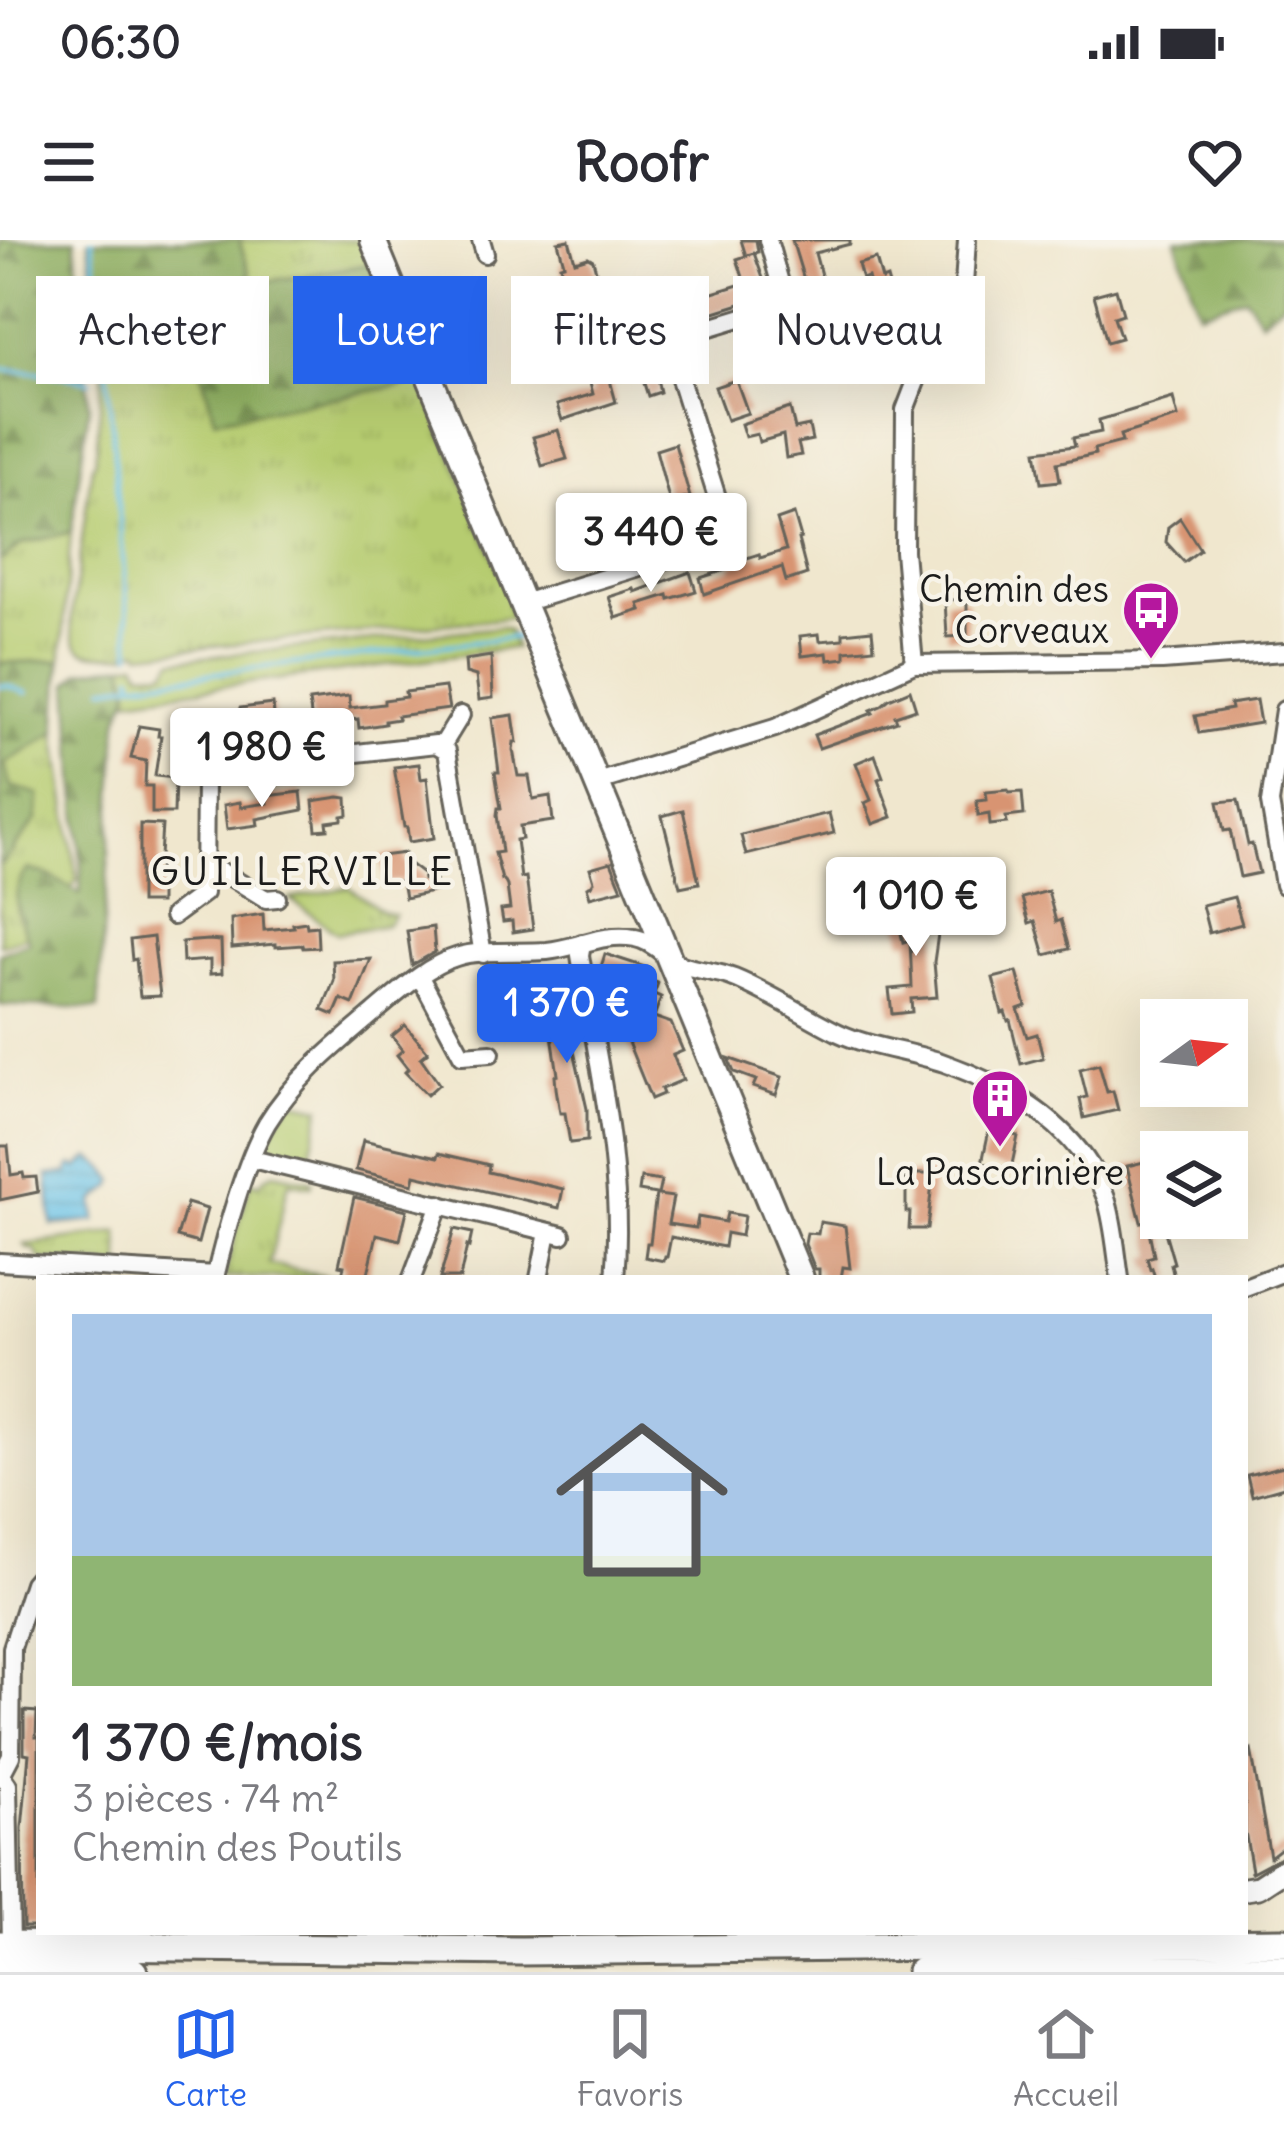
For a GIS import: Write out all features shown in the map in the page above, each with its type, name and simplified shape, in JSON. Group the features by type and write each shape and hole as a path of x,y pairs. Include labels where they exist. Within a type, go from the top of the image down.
{"main road":[{"path":"373,240 800,1275"},
{"path":"3,1953 522,1942 1069,1955 1225,1954 1284,1942"},
{"path":"3,1953 133,1972"},
{"path":"1225,1954 1284,1969"},
{"path":"921,1972 1069,1955"}],"street":[{"path":"524,603 730,539 672,353 684,335 776,307 784,297 768,240"},
{"path":"914,664 904,551 905,410 964,285 967,240"},
{"path":"598,782 776,728 914,664 1162,661 1284,652"},
{"path":"1284,710 1270,803 1284,885"},
{"path":"442,746 461,715"},
{"path":"182,768 205,776 348,754 442,746 447,752 482,954"},
{"path":"173,916 204,893 205,776"},
{"path":"206,862 266,898 277,898"},
{"path":"216,1275 267,1124 299,1082 337,1045 420,977 460,955 553,951 614,936 641,938 670,959 728,976 844,1035 944,1063 1017,1095 1068,1136 1099,1181 1119,1275"},
{"path":"582,943 580,956 615,1173 619,1240 615,1275"},
{"path":"420,977 462,1055 491,1053"},
{"path":"252,1159 555,1233 540,1275"},
{"path":"413,1275 440,1204"},
{"path":"0,1262 186,1275"},
{"path":"1248,1286 1284,1272"},
{"path":"3,1953 8,1785 1,1775 11,1756 12,1648 36,1579"},
{"path":"1248,1888 1284,1870"}],"green space":[{"path":"0,240 75,240 78,276 36,276 36,384 87,384 89,406 71,532 56,732 77,880 39,930 0,945"},
{"path":"0,240 75,240 78,276 36,276 36,384 87,384 89,406 71,532 22,544 0,561"},
{"path":"89,240 239,240 250,276 93,276"},
{"path":"239,240 365,240 380,276 293,276 293,384 423,384 513,606 508,607 512,618 141,653 128,650 128,654 93,654 78,646 72,613 102,384 269,384 269,276 250,276"},
{"path":"1176,240 1284,240 1284,301 1261,321 1246,297 1199,312"},
{"path":"370,264 375,276 300,276"},
{"path":"293,277 293,384 408,384 405,385 215,419 205,384 269,384 269,281"},
{"path":"501,627 509,630 515,648 127,699 124,664 137,662 142,672 163,671 173,660"},
{"path":"60,660 56,732 5,764 10,786 39,794 37,819 0,867 0,663"},
{"path":"124,664 130,691 118,721 98,1009 0,1005 0,953 29,942 17,904 22,877 28,869 80,894 69,683 82,671"},
{"path":"349,887 382,912 394,915 386,925 337,933 290,899"},
{"path":"292,1101 321,1107 310,1157 321,1161 320,1166 271,1154 272,1133"},
{"path":"274,1173 312,1181 311,1186 289,1182 269,1264 319,1275 225,1275 251,1181 260,1184"},
{"path":"119,1232 121,1266 39,1259 35,1249 25,1245"}],"water":[{"path":"90,1157 115,1181 94,1201 96,1221 52,1225 48,1175 69,1173 69,1168 77,1169"}],"building":[{"path":"569,240 575,261 593,260 597,276 563,276 558,242"},
{"path":"741,240 756,240 758,252 754,253 762,276 743,276 737,259 746,256"},
{"path":"792,240 850,240 850,244 815,253 821,276 803,276"},
{"path":"876,259 881,276 861,276 858,264"},
{"path":"733,287 733,306 709,314 709,294"},
{"path":"1116,289 1123,314 1114,317 1121,338 1107,342 1094,295"},
{"path":"590,384 611,384 616,402 562,420 557,405 593,394"},
{"path":"644,384 658,384 660,392 648,396"},
{"path":"737,384 748,413 727,420 715,387"},
{"path":"1173,398 1178,417 1120,435 1122,442 1094,449 1095,454 1057,463 1060,481 1041,483 1036,451 1075,446 1073,438 1101,432 1099,420"},
{"path":"790,408 795,429 809,426 812,440 798,443 801,455 786,458 783,435 759,442 757,434 745,437 741,424"},
{"path":"558,430 567,459 542,466 533,437"},
{"path":"675,444 690,497 670,503 656,450"},
{"path":"794,514 807,574 786,581 782,567 704,594 700,578 759,554 760,558 786,550 777,520"},
{"path":"1180,518 1200,550 1184,562 1166,542 1168,527"},
{"path":"690,572 696,591 639,604 641,610 616,618 609,597"},
{"path":"967,599 967,636 947,637 945,600"},
{"path":"872,630 874,648 845,651 845,658 828,660 827,653 802,656 800,636 819,634 820,641"},
{"path":"491,656 493,698 479,700 476,676 466,673 465,660"},
{"path":"445,687 449,709 397,716 385,724 359,728 358,719 313,729 309,701 349,696 350,708 384,704 384,700 406,697 405,692"},
{"path":"910,690 916,709 895,716 897,721 819,748 814,735 873,713 871,710"},
{"path":"1256,700 1260,723 1199,733 1195,716"},
{"path":"273,704 275,726 243,730 240,708"},
{"path":"513,715 518,776 529,776 533,799 550,796 553,821 520,826 522,839 516,840 533,929 513,932 512,921 503,922 501,910 510,909 495,853 502,852 492,718"},
{"path":"139,726 159,729 155,776 175,778 174,813 152,813 152,786 145,786 146,761 131,758"},
{"path":"875,755 892,817 873,824 865,803 871,800 856,763"},
{"path":"419,764 421,779 427,778 434,838 409,842 394,767"},
{"path":"301,792 303,810 257,819 258,825 227,829 224,805 268,803 267,796"},
{"path":"986,792 1022,792 1024,815 990,825 989,814 978,816 977,801 987,800"},
{"path":"347,798 348,815 327,822 328,829 316,830 313,801"},
{"path":"1238,800 1259,873 1240,877 1230,830 1224,831 1218,802"},
{"path":"683,810 699,883 680,887 662,816"},
{"path":"829,813 834,833 746,855 741,835"},
{"path":"140,824 162,825 160,903 140,903"},
{"path":"405,853 406,861 424,880 435,879 436,891 405,898 402,881 385,883 381,856"},
{"path":"611,862 622,889 590,897 587,887 594,881 590,868"},
{"path":"1048,891 1069,949 1045,955 1022,898"},
{"path":"1234,897 1242,924 1209,933 1202,905"},
{"path":"913,898 921,931 939,927 934,962 937,997 911,999 912,1012 892,1014 889,989 912,987 910,940 903,942 894,903"},
{"path":"263,914 264,930 306,922 307,927 317,926 318,947 232,948 231,919"},
{"path":"433,927 435,952 412,965 407,931"},
{"path":"153,937 160,996 140,997 130,940"},
{"path":"221,941 222,973 210,974 210,960 183,962 182,942"},
{"path":"605,954 648,968 645,978 658,983 654,994 661,997 654,1017 671,1023 683,1051 673,1055 683,1080 651,1099 612,1003 600,999 597,980"},
{"path":"371,959 353,1004 341,999 334,1015 322,1010 334,981 333,961"},
{"path":"1017,972 1026,1006 1018,1009 1027,1037 1037,1034 1043,1058 1021,1064 993,978"},
{"path":"564,985 587,1109 587,1141 570,1143 565,1113 560,1113 545,988"},
{"path":"405,1025 428,1052 421,1058 439,1084 427,1095 405,1072 408,1069 397,1055 403,1050 392,1036"},
{"path":"728,1058 782,1077 776,1095 753,1087 756,1080 734,1072"},
{"path":"1099,1064 1118,1110 1084,1118 1080,1099 1087,1097 1080,1069"},
{"name":"La Pascorinière","path":"989,1130 1018,1136 1011,1169 982,1163"},
{"path":"363,1140 489,1165 488,1172 563,1189 559,1208 415,1175 413,1184 356,1170"},
{"path":"0,1146 8,1146 11,1175 36,1177 38,1192 0,1200"},
{"path":"1140,1163 1140,1218 1127,1166"},
{"path":"906,1174 933,1174 927,1229 909,1229"},
{"path":"641,1178 661,1181 658,1195 673,1197 668,1224 696,1228 698,1217 725,1222 727,1213 744,1216 741,1236 726,1233 724,1247 671,1237 664,1261 645,1257 656,1194 639,1191"},
{"path":"354,1197 407,1210 400,1240 377,1234 368,1275 342,1275 344,1266 339,1265"},
{"path":"187,1203 207,1209 198,1243 177,1237"},
{"path":"820,1222 845,1226 850,1268 843,1267 842,1275 819,1275 815,1269 805,1244 807,1233 818,1234"},
{"path":"454,1229 472,1233 461,1275 441,1275"},
{"path":"1151,1239 1167,1239 1173,1275 1154,1275 1147,1258 1154,1256"},
{"path":"1284,1466 1284,1487 1252,1496 1248,1475"},
{"path":"24,1711 36,1712 36,1927 23,1927 22,1828 29,1754 24,1753"},
{"path":"1248,1749 1270,1857 1284,1846 1284,1855 1252,1871"}],"waterway":[{"path":"92,240 131,653"},
{"path":"0,369 36,372"},
{"path":"133,675 134,683 517,637"},
{"path":"105,687 134,683"},
{"path":"0,686 27,693"}],"place":[{"name":"Chemin des Corveaux","path":"1151,661"},
{"name":"La Pascorinière","path":"1000,1149"}],"district":[{"name":"GUILLERVILLE","path":"303,871"}]}
